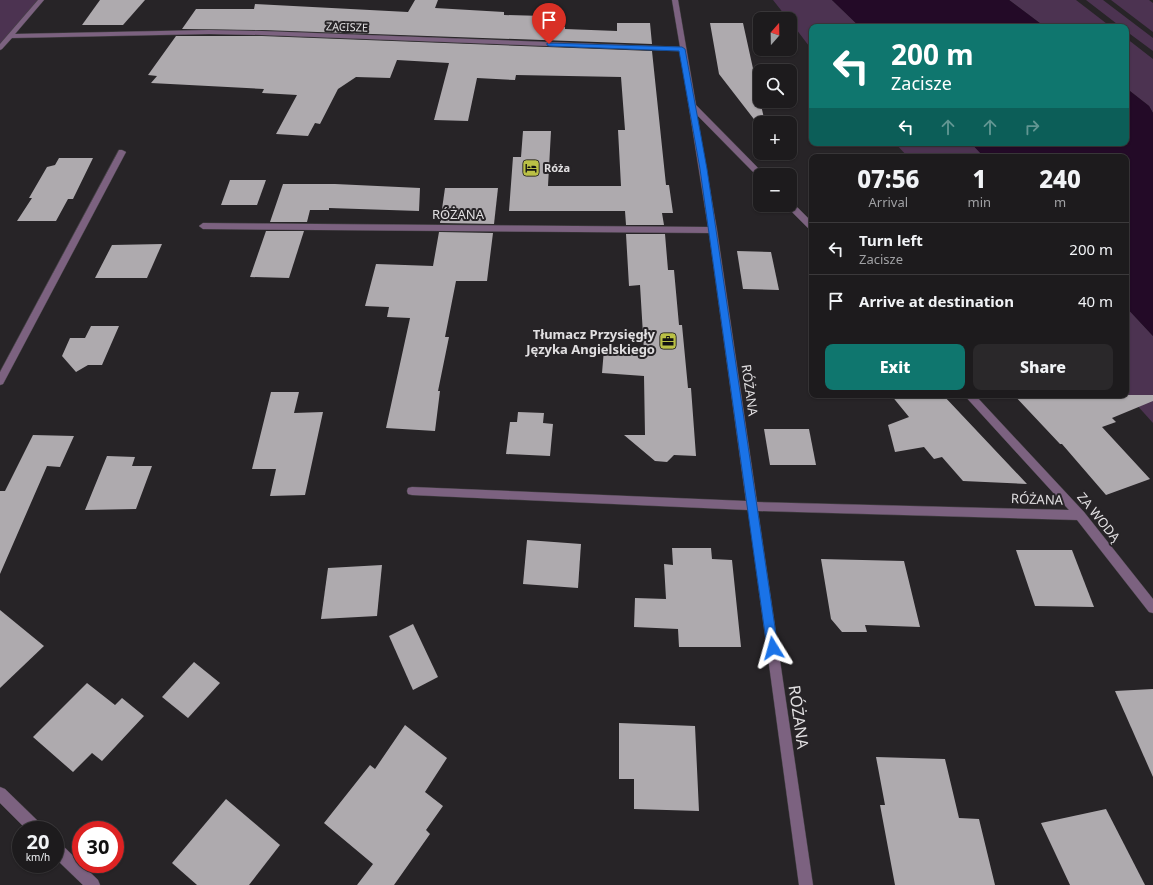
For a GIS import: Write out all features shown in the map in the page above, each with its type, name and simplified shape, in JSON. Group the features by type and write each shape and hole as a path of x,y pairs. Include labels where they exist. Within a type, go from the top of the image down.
{"street":[{"path":"0,48 41,0"},
{"path":"675,0 682,49"},
{"name":"ZACISZE","path":"11,36 239,33 682,49"},
{"name":"RÓŻANA","path":"682,49 713,230 806,885"},
{"path":"691,104 754,168"},
{"path":"0,381 122,152"},
{"path":"797,212 809,224"},
{"name":"RÓŻANA","path":"203,226 713,230"},
{"name":"ZA WODĄ","path":"972,398 1080,515 1153,608"},
{"name":"RÓŻANA","path":"412,491 753,506 1080,515"},
{"path":"0,794 28,821"},
{"path":"64,857 93,885"}],"shaded area":[{"path":"0,0 43,0 0,48"},
{"path":"773,0 832,0 857,24 809,24 809,46 797,30 797,12 782,12"},
{"path":"832,0 1009,0 1041,24 857,24"},
{"path":"1009,0 1076,0 1107,24 1041,24"},
{"path":"1086,0 1103,0 1153,38 1153,51 1129,33 1129,24 1117,24"},
{"path":"1111,0 1149,0 1153,3 1153,32"},
{"path":"1129,40 1153,59 1153,113 1149,106 1129,90"},
{"path":"1129,90 1149,106 1153,113 1153,336 1129,310 1129,154 981,154 974,146 1129,146"},
{"path":"898,146 974,146 981,154 905,154"},
{"path":"1129,310 1153,336 1153,423 1129,396"}],"building":[{"path":"100,0 145,0 123,25 82,25"},
{"path":"415,0 438,0 435,8 504,12 504,15 544,16 544,21 560,22 559,26 565,27 565,29 617,31 617,23 650,23 652,44 262,30 182,29 196,9 254,9 255,4 408,12"},
{"path":"710,23 743,23 753,68 753,108 762,108 763,116 753,116 753,118 719,74"},
{"path":"176,36 262,36 652,51 666,185 669,185 673,213 662,213 664,225 626,225 625,211 509,211 513,157 521,157 523,131 551,131 548,186 621,186 618,130 625,130 621,77 516,75 515,80 477,78 468,121 434,120 449,63 397,60 390,78 356,77 338,89 320,124 315,123 308,136 276,134 297,95 262,93 264,89 151,83 157,76 148,75"},
{"path":"59,158 93,158 73,199 68,199 56,221 17,221 32,198 29,198 47,167 55,165"},
{"path":"230,180 266,180 257,205 221,205"},
{"path":"283,184 335,184 420,188 419,211 329,208 329,210 310,210 307,222 270,222"},
{"path":"445,188 498,188 494,224 440,223"},
{"path":"266,231 304,231 289,278 250,277"},
{"path":"439,232 493,233 487,281 456,281 445,337 449,337 438,391 440,391 435,431 386,428 410,318 387,317 389,307 365,306 376,264 433,266"},
{"path":"626,234 665,234 668,270 674,270 679,325 682,325 688,388 691,388 696,456 674,455 667,462 655,461 624,435 645,435 644,376 602,373 604,349 644,351 640,285 629,286"},
{"path":"162,244 147,278 95,278 112,245"},
{"path":"737,251 771,252 779,290 743,289"},
{"path":"91,326 119,326 102,365 88,365 76,372 62,356 70,338 85,338"},
{"path":"271,392 299,392 294,413 323,412 305,495 270,496 276,469 252,469"},
{"path":"1129,395 1153,395 1153,401 1112,418 1116,422 1102,427 1150,479 1106,495 1062,444 1060,444 1017,398 1129,398"},
{"path":"893,398 946,398 1027,484 963,481 942,457 934,459 924,447 895,452 888,425 909,417"},
{"path":"518,412 544,413 543,423 553,424 550,456 506,454 510,422 517,422"},
{"path":"764,429 809,429 816,465 770,465"},
{"path":"33,435 74,436 60,467 47,466 0,574 0,491 5,491"},
{"path":"107,456 135,457 132,466 152,466 136,509 85,510"},
{"path":"527,540 581,544 578,588 523,584"},
{"path":"672,548 711,548 712,559 732,560 741,647 679,647 678,629 634,627 635,598 666,599 664,564 673,565"},
{"path":"1016,550 1072,550 1094,607 1035,606"},
{"path":"821,559 904,561 920,627 865,625 867,632 842,632 831,619"},
{"path":"382,565 377,616 321,619 328,568"},
{"path":"0,610 44,646 0,688"},
{"path":"413,624 438,677 413,690 389,636"},
{"path":"194,662 220,683 188,718 162,697"},
{"path":"87,683 115,705 122,698 144,716 102,761 92,753 73,772 33,737"},
{"path":"1153,689 1153,777 1115,691"},
{"path":"619,723 695,726 699,811 634,809 634,779 619,779"},
{"path":"405,725 447,758 425,792 443,806 426,830 430,834 394,885 357,885 373,864 324,823 370,765 375,769"},
{"path":"876,757 945,759 959,818 979,819 995,885 895,885 880,805 885,805"},
{"path":"226,799 280,845 249,885 197,885 172,863"},
{"path":"1106,809 1145,885 1070,885 1041,823"}],"place":[{"name":"Róża","path":"531,168"},
{"name":"Tłumacz Przysięgły Języka Angielskiego","path":"668,341"}],"route":[{"path":"549,44 682,49 703,169 773,648"}]}
